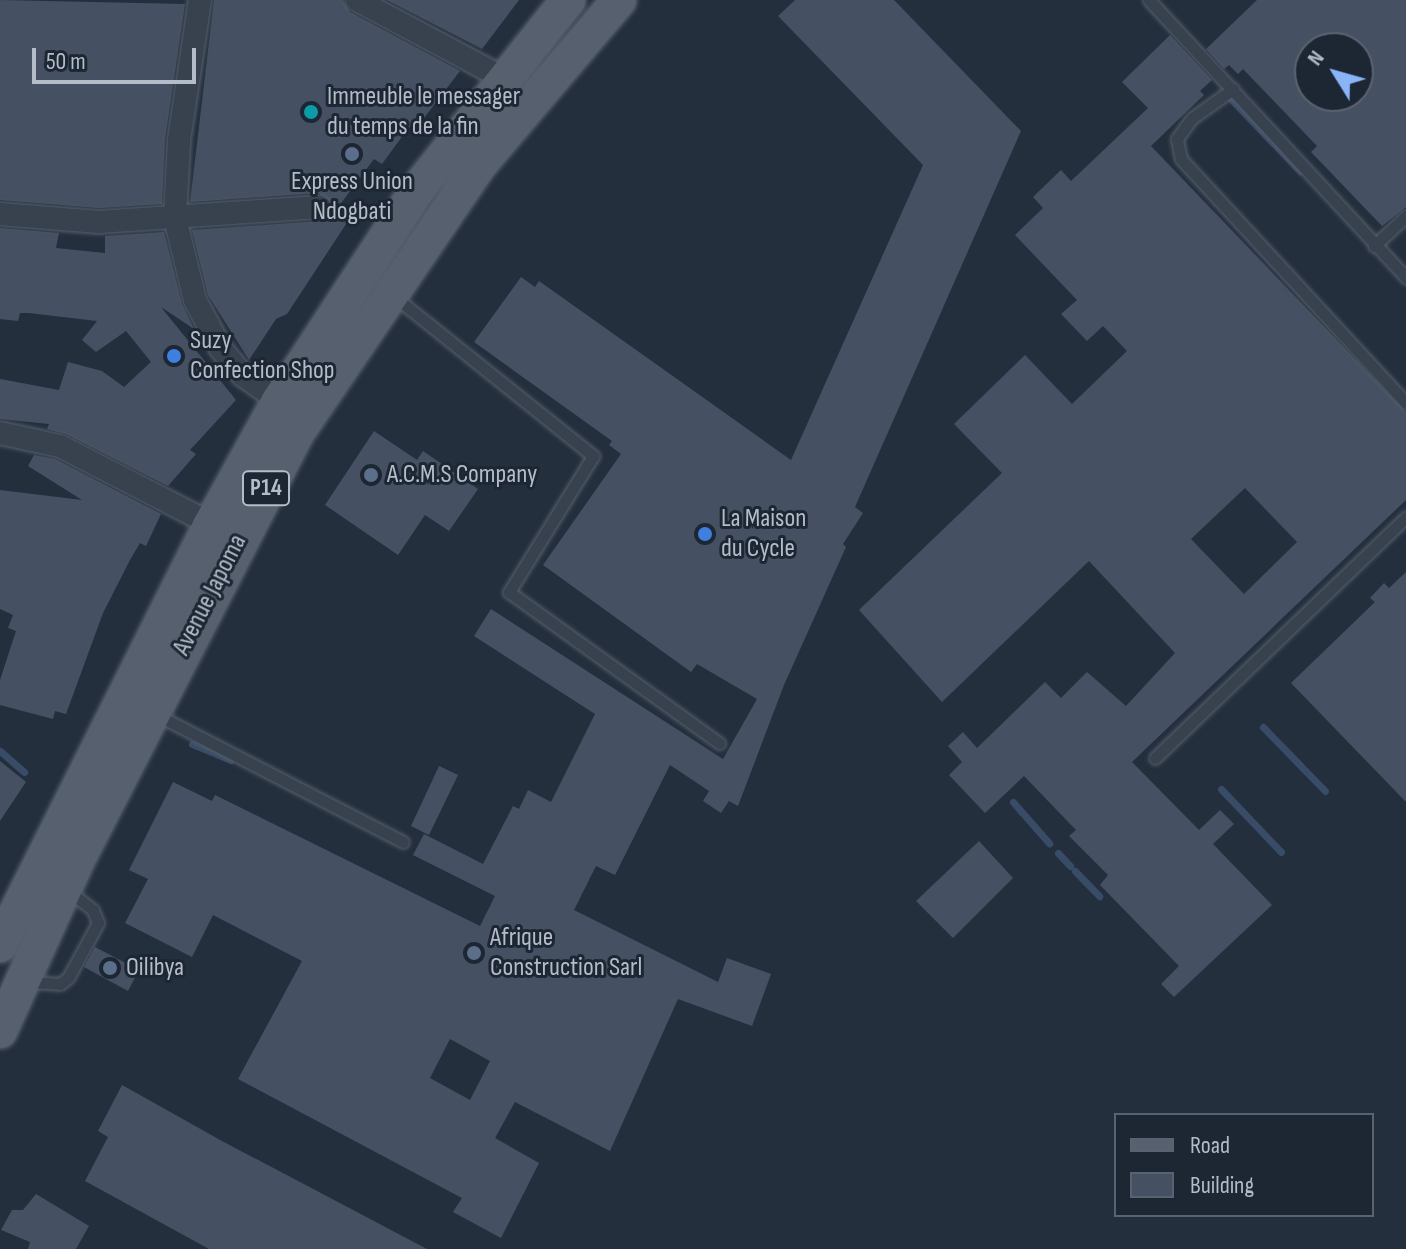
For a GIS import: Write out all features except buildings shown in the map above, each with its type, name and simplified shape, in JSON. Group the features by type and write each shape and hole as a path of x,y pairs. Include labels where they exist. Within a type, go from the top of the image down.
{"main road":[{"name":"Avenue Japoma","path":"0,1031 22,982 64,864 211,524 279,401 417,190 501,77 568,0"},
{"name":"Avenue Japoma","path":"0,945 64,864 151,712 295,436 389,292 507,130 619,0"}],"street":[{"path":"200,0 179,141 175,218 195,300 221,349 244,376 279,401"},
{"path":"357,0 501,77"},
{"path":"0,214 99,222 319,207"},
{"path":"0,433 60,446 211,524"}],"lane":[{"path":"1149,0 1406,278"},
{"path":"1233,89 1192,118 1177,139 1181,159 1406,403"},
{"path":"1374,246 1406,216"},
{"path":"389,292 593,456 509,592 719,743"},
{"path":"1155,758 1406,517"},
{"path":"151,712 403,842"}],"waterway":[{"path":"1229,97 1300,171"},
{"path":"1263,727 1325,791"},
{"path":"192,744 231,760"},
{"path":"0,751 24,772"},
{"path":"1221,789 1281,852"},
{"path":"1013,802 1049,843"},
{"path":"1058,853 1070,866"},
{"path":"1075,871 1099,896"}],"place":[{"name":"Immeuble le messager du temps de la fin","path":"311,112"},
{"name":"Express Union Ndogbati","path":"352,154"},
{"name":"Suzy Confection Shop","path":"174,356"},
{"name":"A.C.M.S Company","path":"371,475"},
{"name":"La Maison du Cycle","path":"705,534"},
{"name":"Afrique Construction Sarl","path":"474,953"},
{"name":"Oilibya","path":"110,968"}]}
